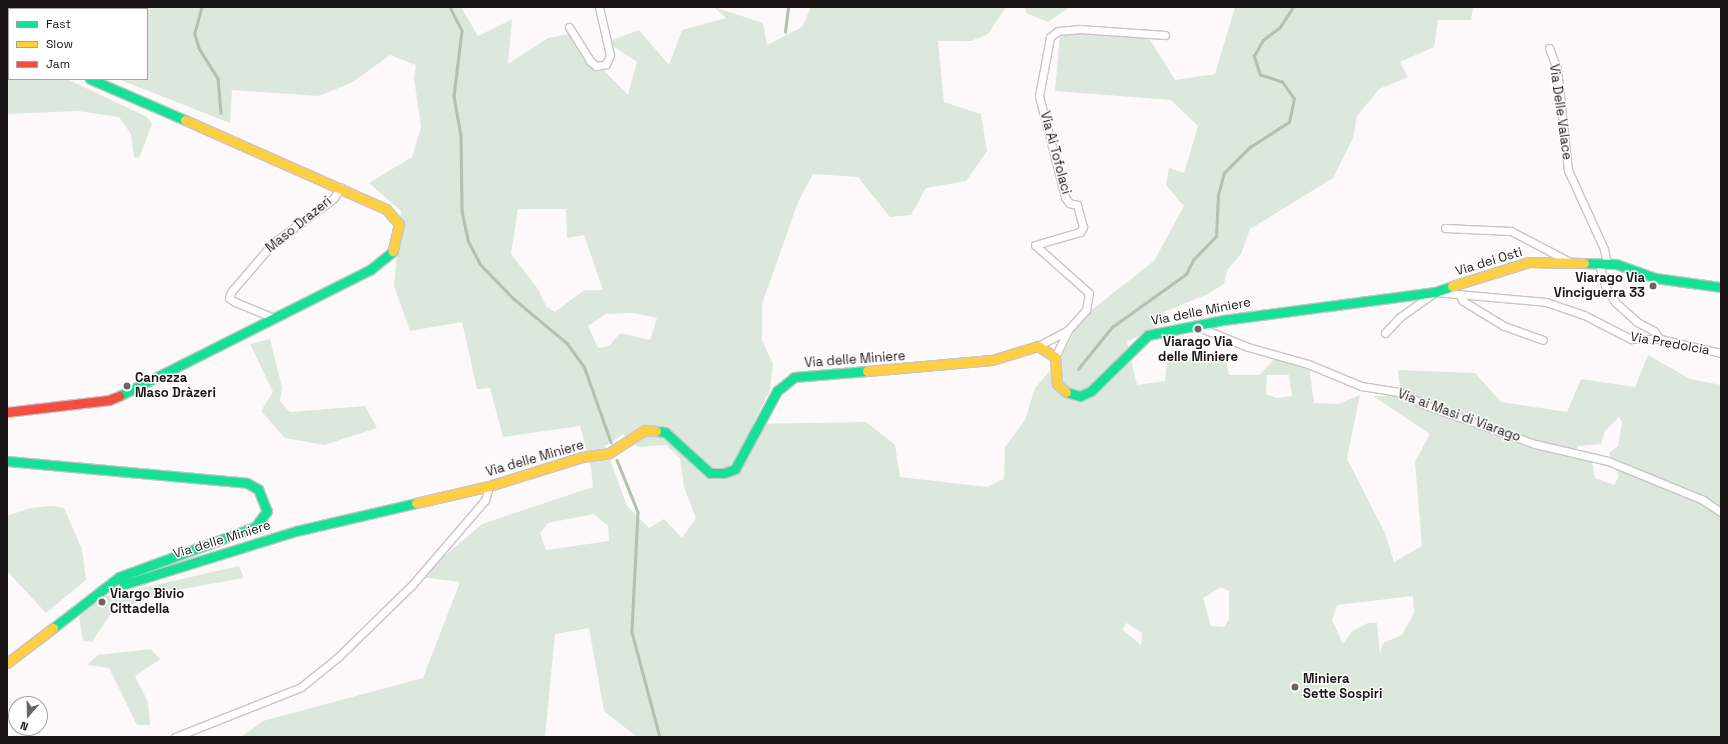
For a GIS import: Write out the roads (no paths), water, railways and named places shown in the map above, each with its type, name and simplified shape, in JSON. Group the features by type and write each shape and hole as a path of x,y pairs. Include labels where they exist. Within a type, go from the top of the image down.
{"street":[{"path":"569,27 590,61 601,66 610,55 602,28 599,7"},
{"name":"Via Ai Tofolaci","path":"1055,358 1068,330 1086,310 1090,293 1035,245 1080,232 1083,227 1078,206 1069,203 1065,197 1039,96 1046,50 1050,37 1065,31 1165,35"},
{"name":"Via Delle Valace","path":"1550,48 1557,70 1568,170 1604,249 1603,264 1606,288 1615,302 1636,322 1654,331 1660,340"},
{"path":"7,412 109,400 172,372 371,269 391,254 397,241 399,224 386,208 341,187 92,80"},
{"name":"Maso Drazeri","path":"274,318 235,302 229,298 231,292 273,243 333,199 341,187"},
{"path":"1444,228 1511,231 1572,263"},
{"name":"Via dei Osti","path":"1435,292 1529,262 1603,264 1655,278 1721,287"},
{"path":"1385,333 1400,318 1435,292"},
{"name":"Via Predolcia","path":"1435,292 1546,302 1584,315 1631,339 1660,340 1721,353"},
{"name":"Via delle Miniere","path":"1055,358 1057,384 1069,395 1080,396 1091,391 1148,335 1194,325 1435,292"},
{"path":"1459,294 1463,302 1504,326 1543,340"},
{"name":"Via ai Masi di Viarago","path":"1194,325 1361,386 1399,392 1428,406 1535,444 1608,461 1703,500 1721,512"},
{"path":"1055,358 1038,346 1068,330"},
{"name":"Via delle Miniere","path":"119,577 125,584 301,530 489,486 582,457 609,454 645,430 665,432 710,474 724,473 734,469 777,390 794,377 992,360 1038,346"},
{"path":"7,461 248,483 258,489 265,500 267,511 255,527 119,577 7,663"},
{"path":"175,737 301,687 337,658 412,585 485,500 489,486"}],"waterway":[{"path":"202,7 195,34 199,48 218,78 221,113"},
{"path":"450,7 462,31 454,96 461,135 462,211 468,240 480,264 514,299 567,343 584,366 611,442"},
{"path":"785,32 788,7"},
{"path":"1078,369 1112,327 1186,274 1193,260 1216,236 1218,195 1224,173 1250,147 1289,122 1294,99 1282,82 1260,75 1254,56 1263,40 1280,27 1293,7"},
{"path":"617,460 638,512 632,632 660,737"}],"place":[{"name":"Viarago Via Vinciguerra 33","path":"1653,286"},
{"name":"Viarago Via delle Miniere","path":"1198,329"},
{"name":"Canezza Maso Dràzeri","path":"127,386"},
{"name":"Viargo Bivio Cittadella","path":"102,602"},
{"name":"Miniera Sette Sospiri","path":"1295,687"}]}
